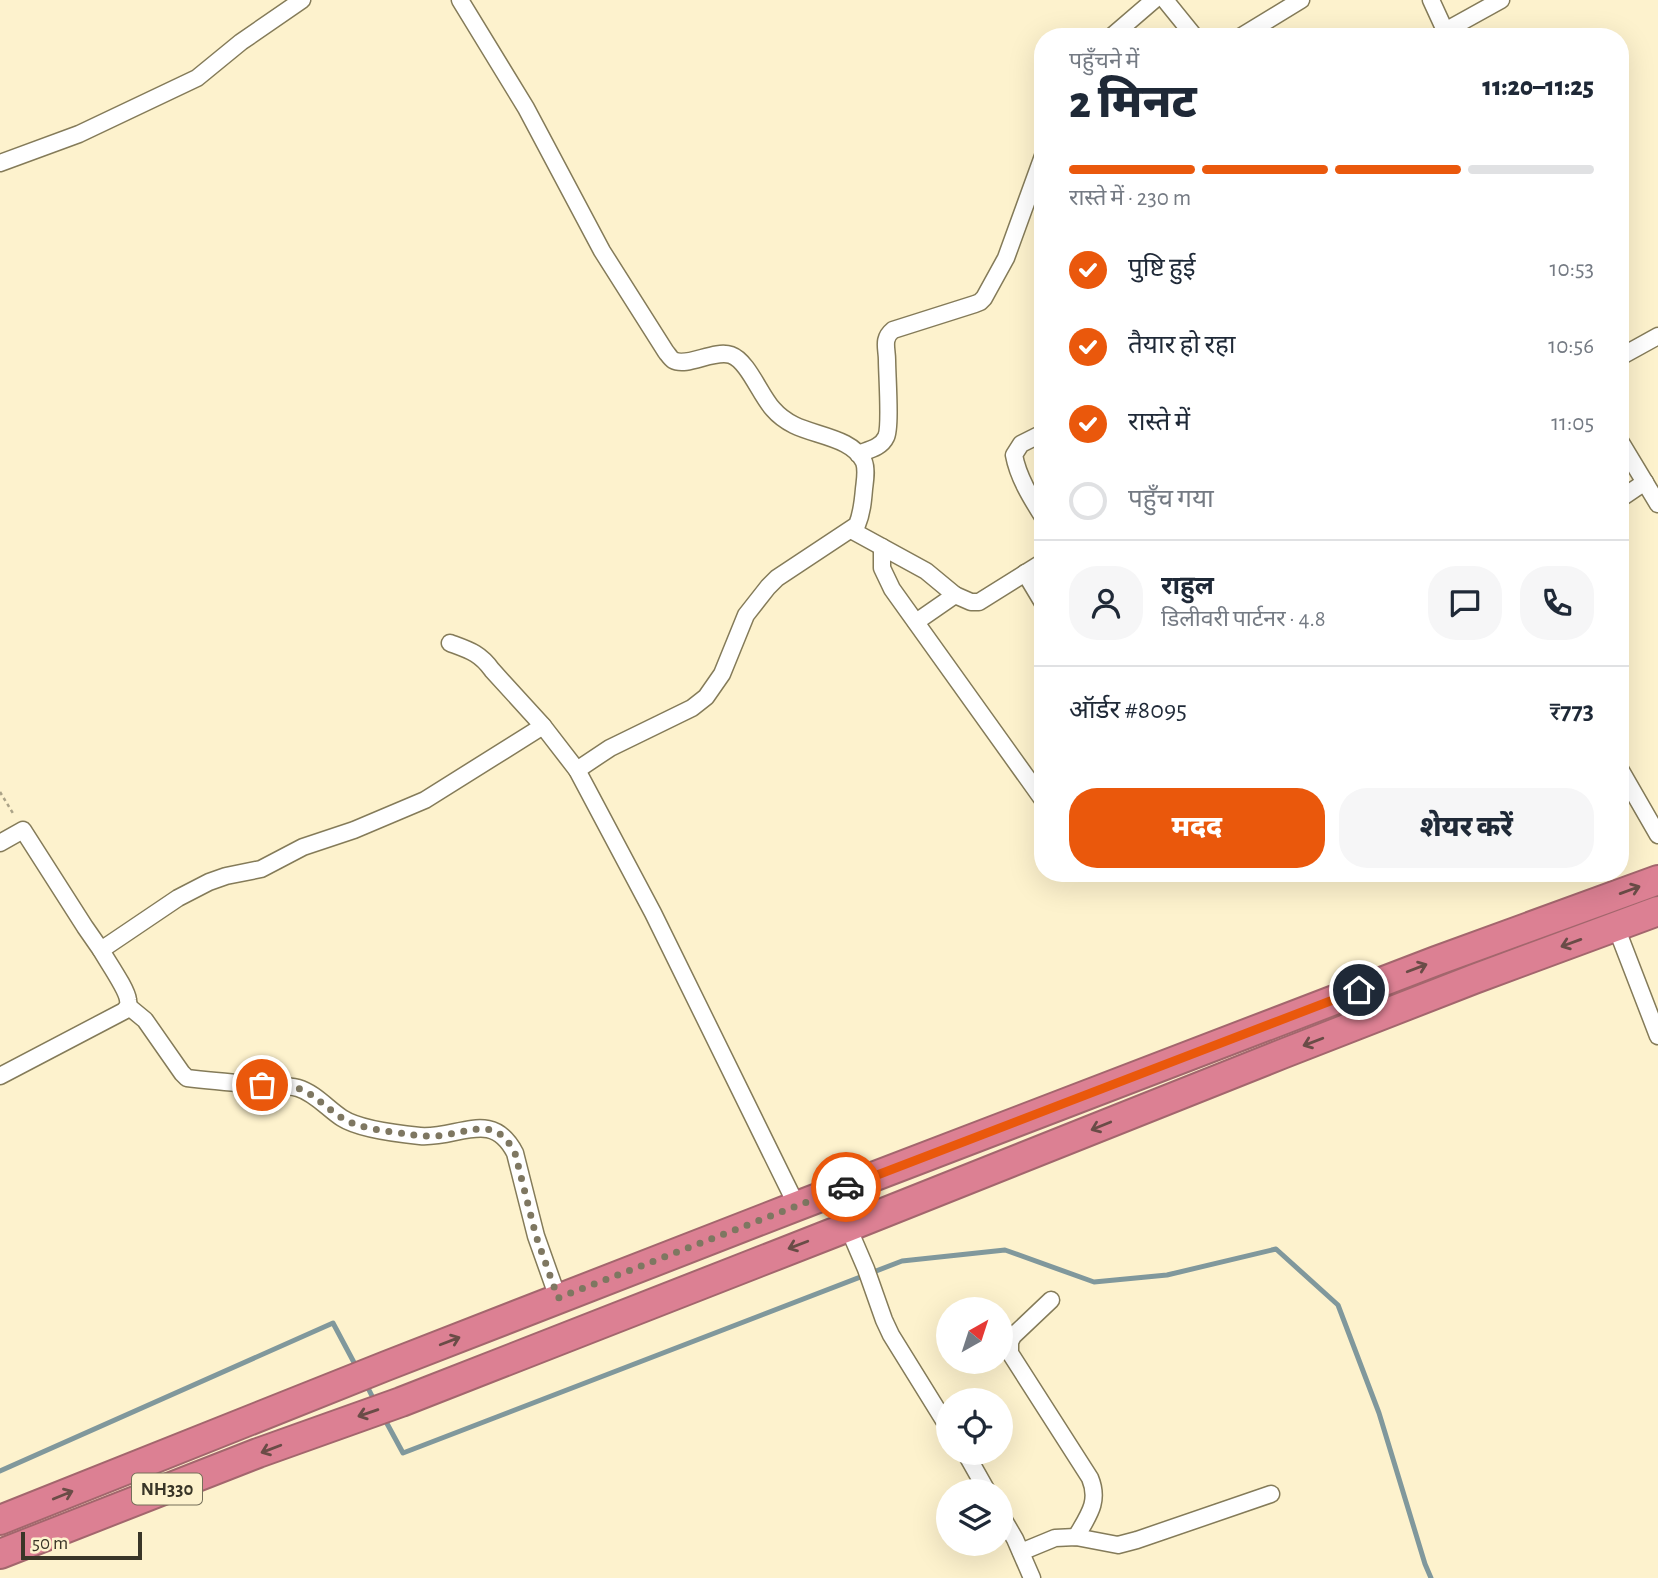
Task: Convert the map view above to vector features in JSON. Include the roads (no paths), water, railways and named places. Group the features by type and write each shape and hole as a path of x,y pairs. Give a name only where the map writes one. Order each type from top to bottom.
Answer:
{"highway":[{"name":"NH330","path":"0,1520 558,1298 1436,961 1658,880"},
{"name":"NH330","path":"0,1554 334,1424 401,1402 1474,979 1658,911"}],"street":[{"path":"0,163 79,134 197,78 241,42 302,0"},
{"path":"460,0 526,108 602,251 672,359 679,362 729,354 743,365 766,400 783,418 795,426 848,446 865,464 866,476 858,525 768,587 746,615 722,674 706,697 692,708 610,748 577,770"},
{"path":"1121,28 1154,0"},
{"path":"1165,0 1188,28"},
{"path":"1255,28 1301,0"},
{"path":"1431,0 1444,28"},
{"path":"1457,28 1501,0"},
{"path":"858,454 874,448 886,437 888,421 885,342 888,334 893,330 975,304 984,298 1006,258 1034,181"},
{"path":"1629,352 1658,336"},
{"path":"1034,438 1021,444 1014,455 1034,501"},
{"path":"1629,456 1658,504"},
{"path":"1629,493 1645,482"},
{"path":"851,530 926,571 955,595 971,602 979,602 1034,568"},
{"path":"881,547 880,562 885,576 1034,787"},
{"path":"1025,573 1034,588"},
{"path":"916,622 955,595"},
{"path":"450,643 472,651 484,660 543,726 577,770 653,913 797,1206"},
{"path":"101,950 178,898 209,882 261,869 303,847 354,830 425,800 543,726"},
{"path":"1629,785 1658,835"},
{"path":"0,843 23,830 101,950 128,999 128,1006 124,1011 0,1076"},
{"path":"1616,927 1658,1037"},
{"path":"128,1006 145,1020 187,1077 299,1088 344,1119 357,1125 393,1132 422,1136 489,1128 500,1134 510,1142 515,1153 536,1236 558,1298"},
{"path":"848,1227 891,1335 936,1408"},
{"path":"1051,1300 1013,1336 1010,1353 1094,1488 1091,1511 1076,1537"},
{"path":"1021,1552 1055,1538 1076,1537 1118,1545 1271,1494"},
{"path":"1013,1537 1032,1578"}],"waterway":[{"path":"384,1418 403,1453 902,1261 1005,1250 1094,1282 1167,1275 1276,1249 1338,1305 1379,1413 1431,1578"},
{"path":"0,1471 333,1323 358,1370"},
{"path":"366,1384 376,1404"}]}
